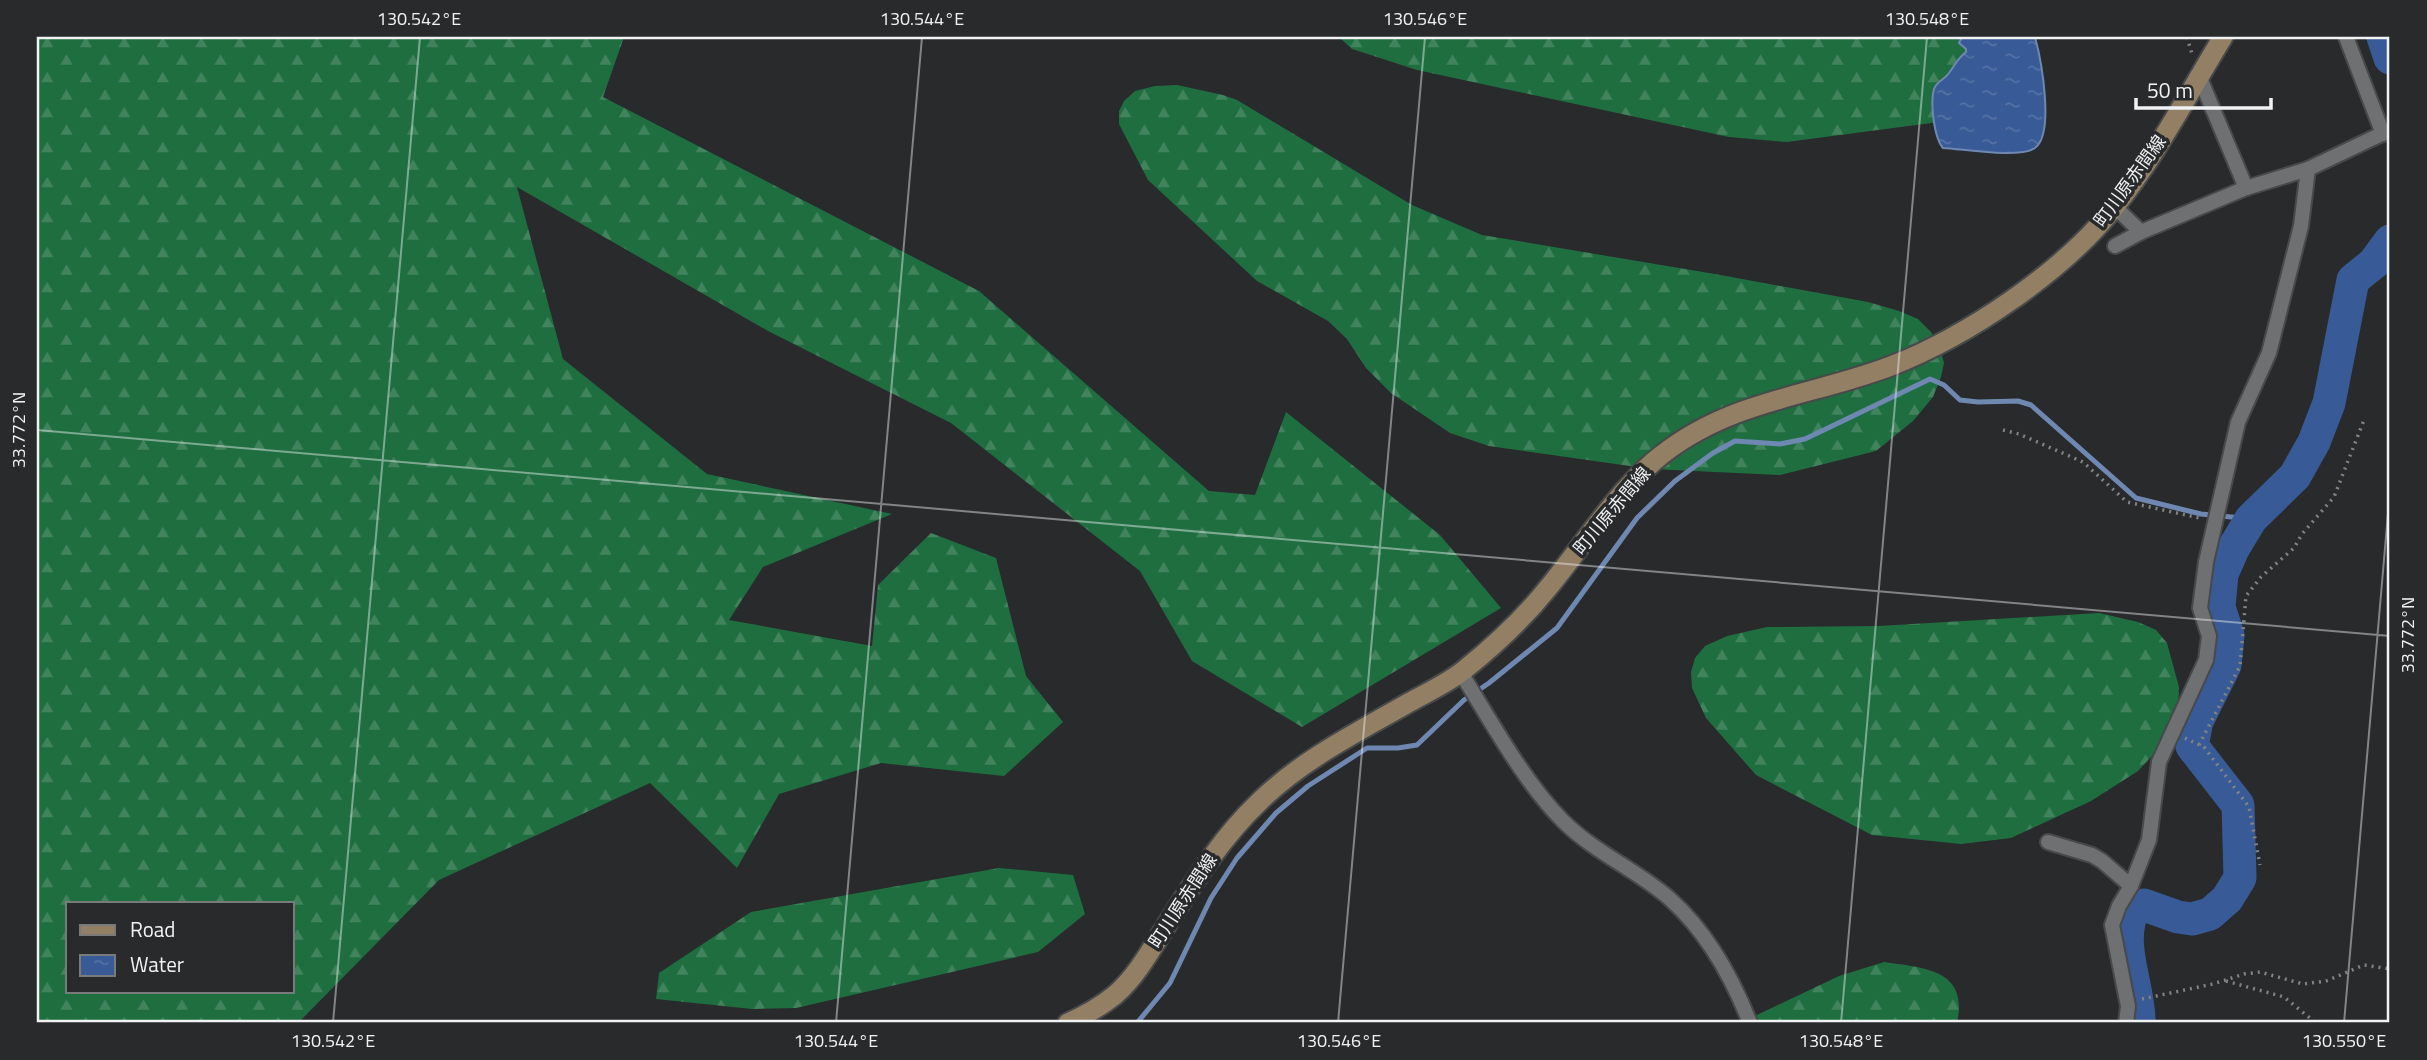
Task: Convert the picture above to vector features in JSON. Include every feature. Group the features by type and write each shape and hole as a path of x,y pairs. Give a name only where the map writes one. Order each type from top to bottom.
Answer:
{"main road":[{"name":"町川原赤間線","path":"1068,1023 1100,1006 1136,972 1224,839 1242,818 1291,772 1461,673 1512,628 1546,591 1631,484 1676,444 1729,414 1872,372 1925,351 1989,315 2087,239 2115,207 2147,162 2223,37"}],"street":[{"path":"2115,246 2141,232 2246,188 2308,169 2387,132 2346,37"},
{"path":"2199,76 2246,188"},
{"path":"2126,1023 2126,1000 2112,925 2119,905 2132,886 2149,840 2159,762 2206,660 2209,636 2200,608 2206,562 2238,422 2269,353 2301,226 2308,169"},
{"path":"2115,207 2141,232"},
{"path":"1461,673 1535,787 1560,819 1598,851 1670,899 1694,924 1730,976 1750,1023"},
{"path":"2048,842 2092,855 2132,886"}],"path":[{"path":"2199,745 2240,666 2246,596 2261,577 2294,548 2302,534 2334,497 2364,420"},
{"path":"2003,430 2019,434 2083,462 2127,502 2216,521"},
{"path":"2174,732 2204,747 2249,807 2260,866"},
{"path":"2126,1000 2152,999 2260,972 2303,984 2326,981 2364,965 2390,968"},
{"path":"2224,980 2284,997 2316,1023"}],"green space":[{"path":"37,37 624,37 603,97 979,291 1209,491 1255,495 1286,412 1440,535 1501,608 1302,727 1192,661 1140,571 951,423 768,331 517,187 563,359 707,474 892,514 763,567 729,620 872,646 878,585 931,533 996,558 1026,676 1063,722 1004,776 881,763 779,794 737,868 650,783 439,880 301,1020 303,1023 37,1023"},
{"path":"1339,37 2006,37 1954,120 1787,142 1729,137 1417,70 1352,49"},
{"path":"1177,85 1237,100 1412,205 1482,235 1715,274 1868,302 1899,311 1918,319 1931,332 1939,345 1944,363 1941,377 1933,397 1913,421 1876,451 1780,475 1651,469 1489,446 1450,433 1391,393 1366,368 1347,339 1328,321 1257,281 1148,180 1119,124 1119,111 1124,101 1135,91 1155,86"},
{"path":"2099,613 2138,622 2156,630 2167,643 2179,687 2178,708 2166,741 2138,771 2091,801 2011,838 1961,844 1872,835 1756,775 1706,718 1692,688 1691,672 1695,658 1705,646 1727,636 1767,627 1879,626"},
{"path":"999,868 1073,875 1085,914 1038,952 796,1008 752,1009 656,999 659,973 751,912"},
{"path":"1884,962 1928,970 1940,974 1950,982 1959,1005 1957,1023 1740,1023 1839,976"}],"water":[{"path":"1962,37 2035,37 2043,78 2045,112 2041,140 2035,148 2004,153 1943,148 1935,128 1934,89 1966,52 1959,43"}],"waterway":[{"path":"2383,37 2390,58"},
{"path":"2139,1023 2127,936 2134,908 2144,905 2192,919 2210,914 2227,899 2240,878 2238,805 2192,746 2197,721 2225,665 2228,635 2219,607 2222,574 2251,519 2295,476 2314,442 2329,403 2353,280 2374,263 2390,241"},
{"path":"1137,1023 1170,983 1211,898 1237,858 1276,813 1308,786 1367,748 1417,745 1464,700 1557,628 1637,518 1675,481 1713,453 1735,441 1780,444 1805,439 1930,379 1944,385 1960,400 2018,401 2031,405 2136,498 2201,514 2251,519"}]}
